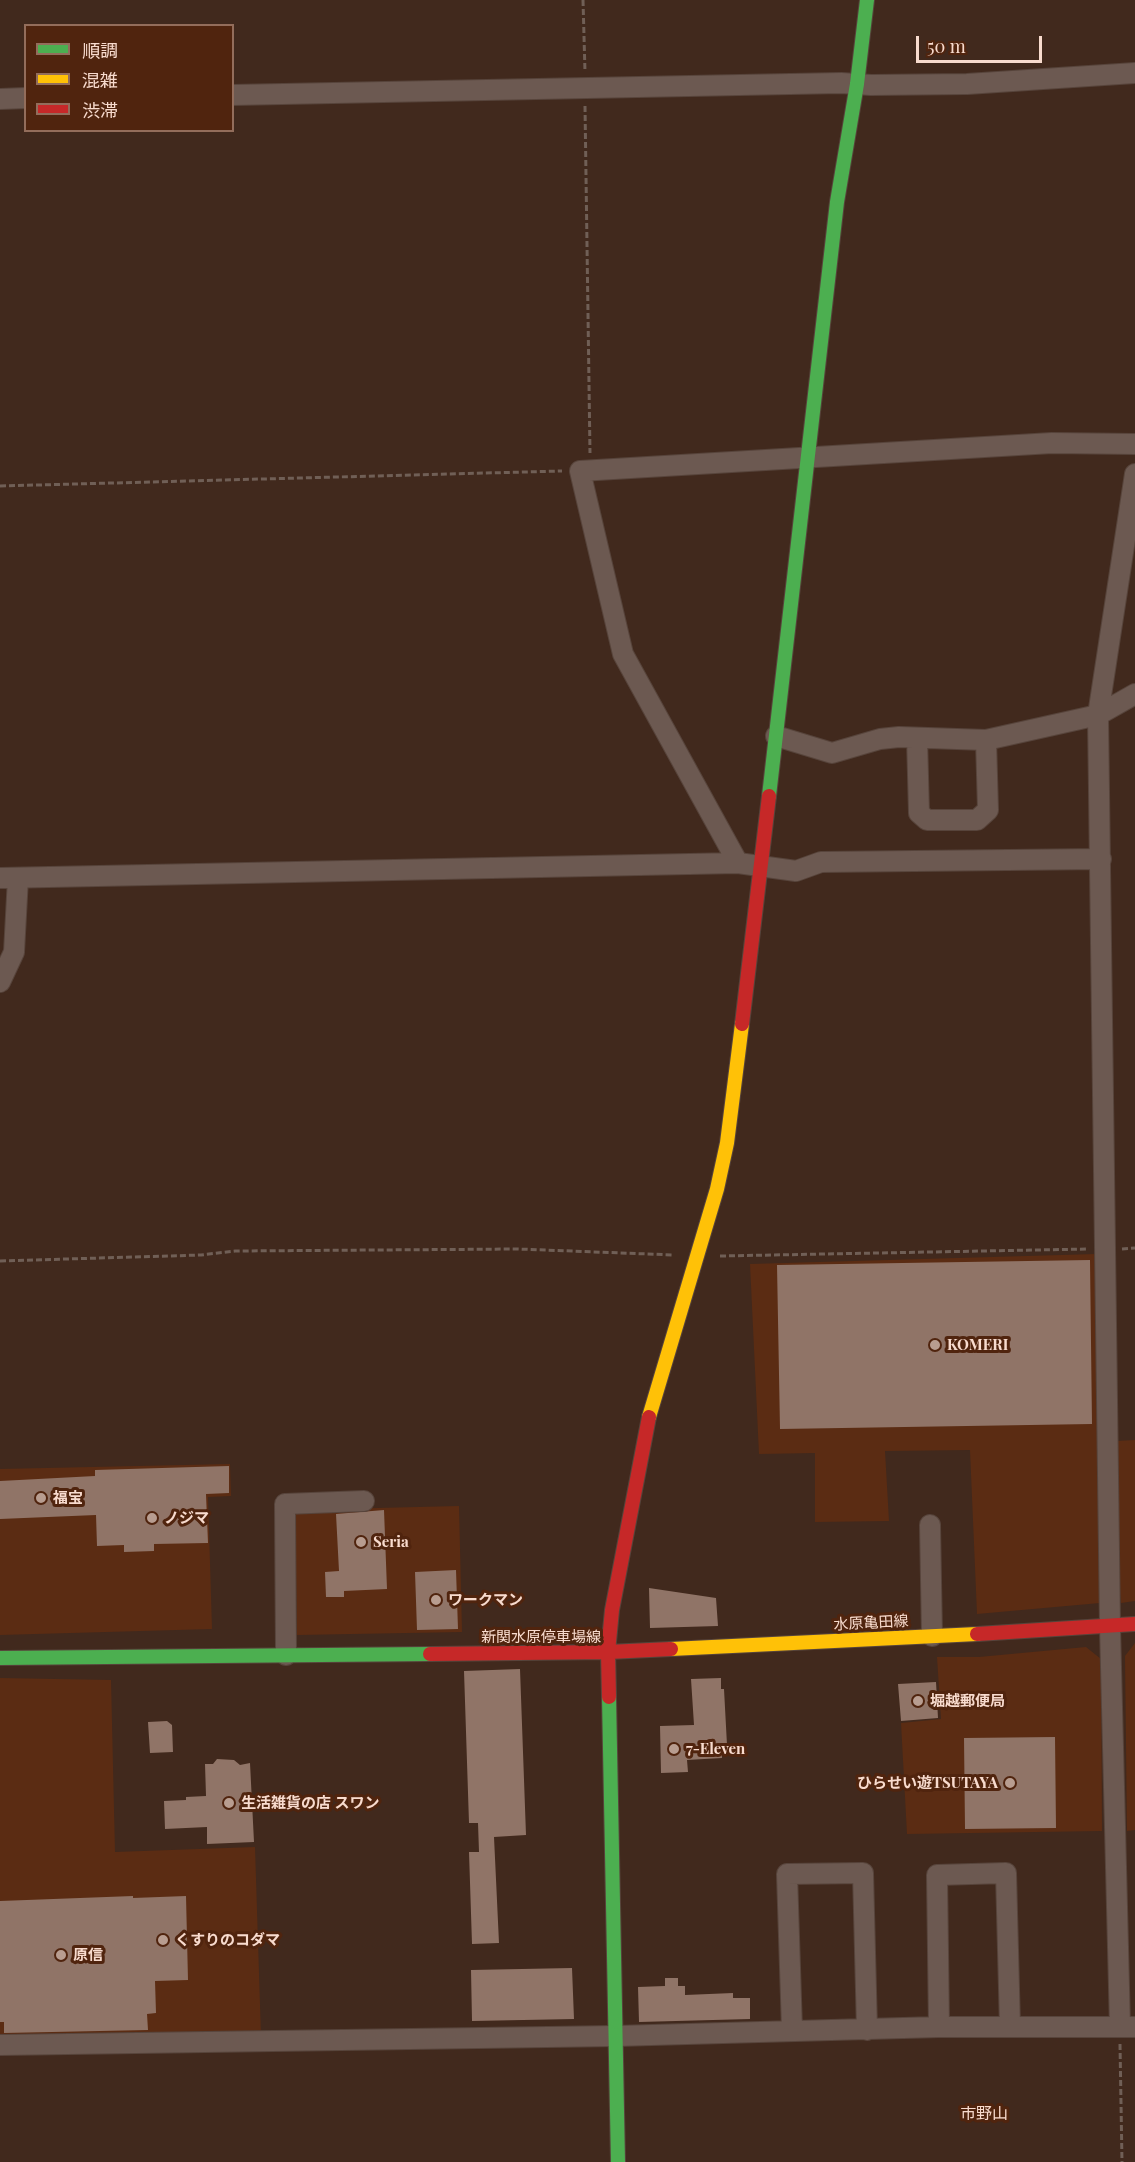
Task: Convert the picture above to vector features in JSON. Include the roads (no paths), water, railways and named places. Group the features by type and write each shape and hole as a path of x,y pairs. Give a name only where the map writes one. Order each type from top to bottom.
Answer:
{"street":[{"path":"608,1652 612,1610 647,1424 717,1189 727,1143 837,202 857,84 867,0"},
{"path":"234,95 967,84 1135,73"},
{"path":"0,99 24,98"},
{"path":"738,863 623,654 585,470 1052,443 1135,444"},
{"path":"0,2045 616,2036 939,2027 1128,2027 1110,1627 1098,715 1135,474"},
{"path":"776,736 832,753 880,739 986,740 1098,715 1135,694"},
{"path":"918,738 920,813 927,820 977,820 988,810 986,740"},
{"path":"0,982 14,952 9,878 738,863 796,871 821,862 1101,859"},
{"path":"286,1655 285,1504 364,1502"},
{"path":"930,1525 932,1636"},
{"name":"水原亀田線","path":"608,1652 1135,1624"},
{"name":"新関水原停車場線","path":"0,1658 608,1652 618,2162"},
{"path":"792,2030 787,1874 863,1873 867,2030"},
{"path":"939,2027 938,1875 1006,1873 1010,2027"}],"place":[{"name":"KOMERI","path":"935,1345"},
{"name":"福宝","path":"41,1498"},
{"name":"ノジマ","path":"152,1518"},
{"name":"Seria","path":"361,1542"},
{"name":"ワークマン","path":"436,1600"},
{"name":"堀越郵便局","path":"918,1701"},
{"name":"7-Eleven","path":"674,1749"},
{"name":"ひらせい遊TSUTAYA","path":"1010,1783"},
{"name":"生活雑貨の店 スワン","path":"229,1803"},
{"name":"くすりのコダマ","path":"163,1940"},
{"name":"原信","path":"61,1955"}],"district":[{"name":"市野山","path":"984,2114"}]}
